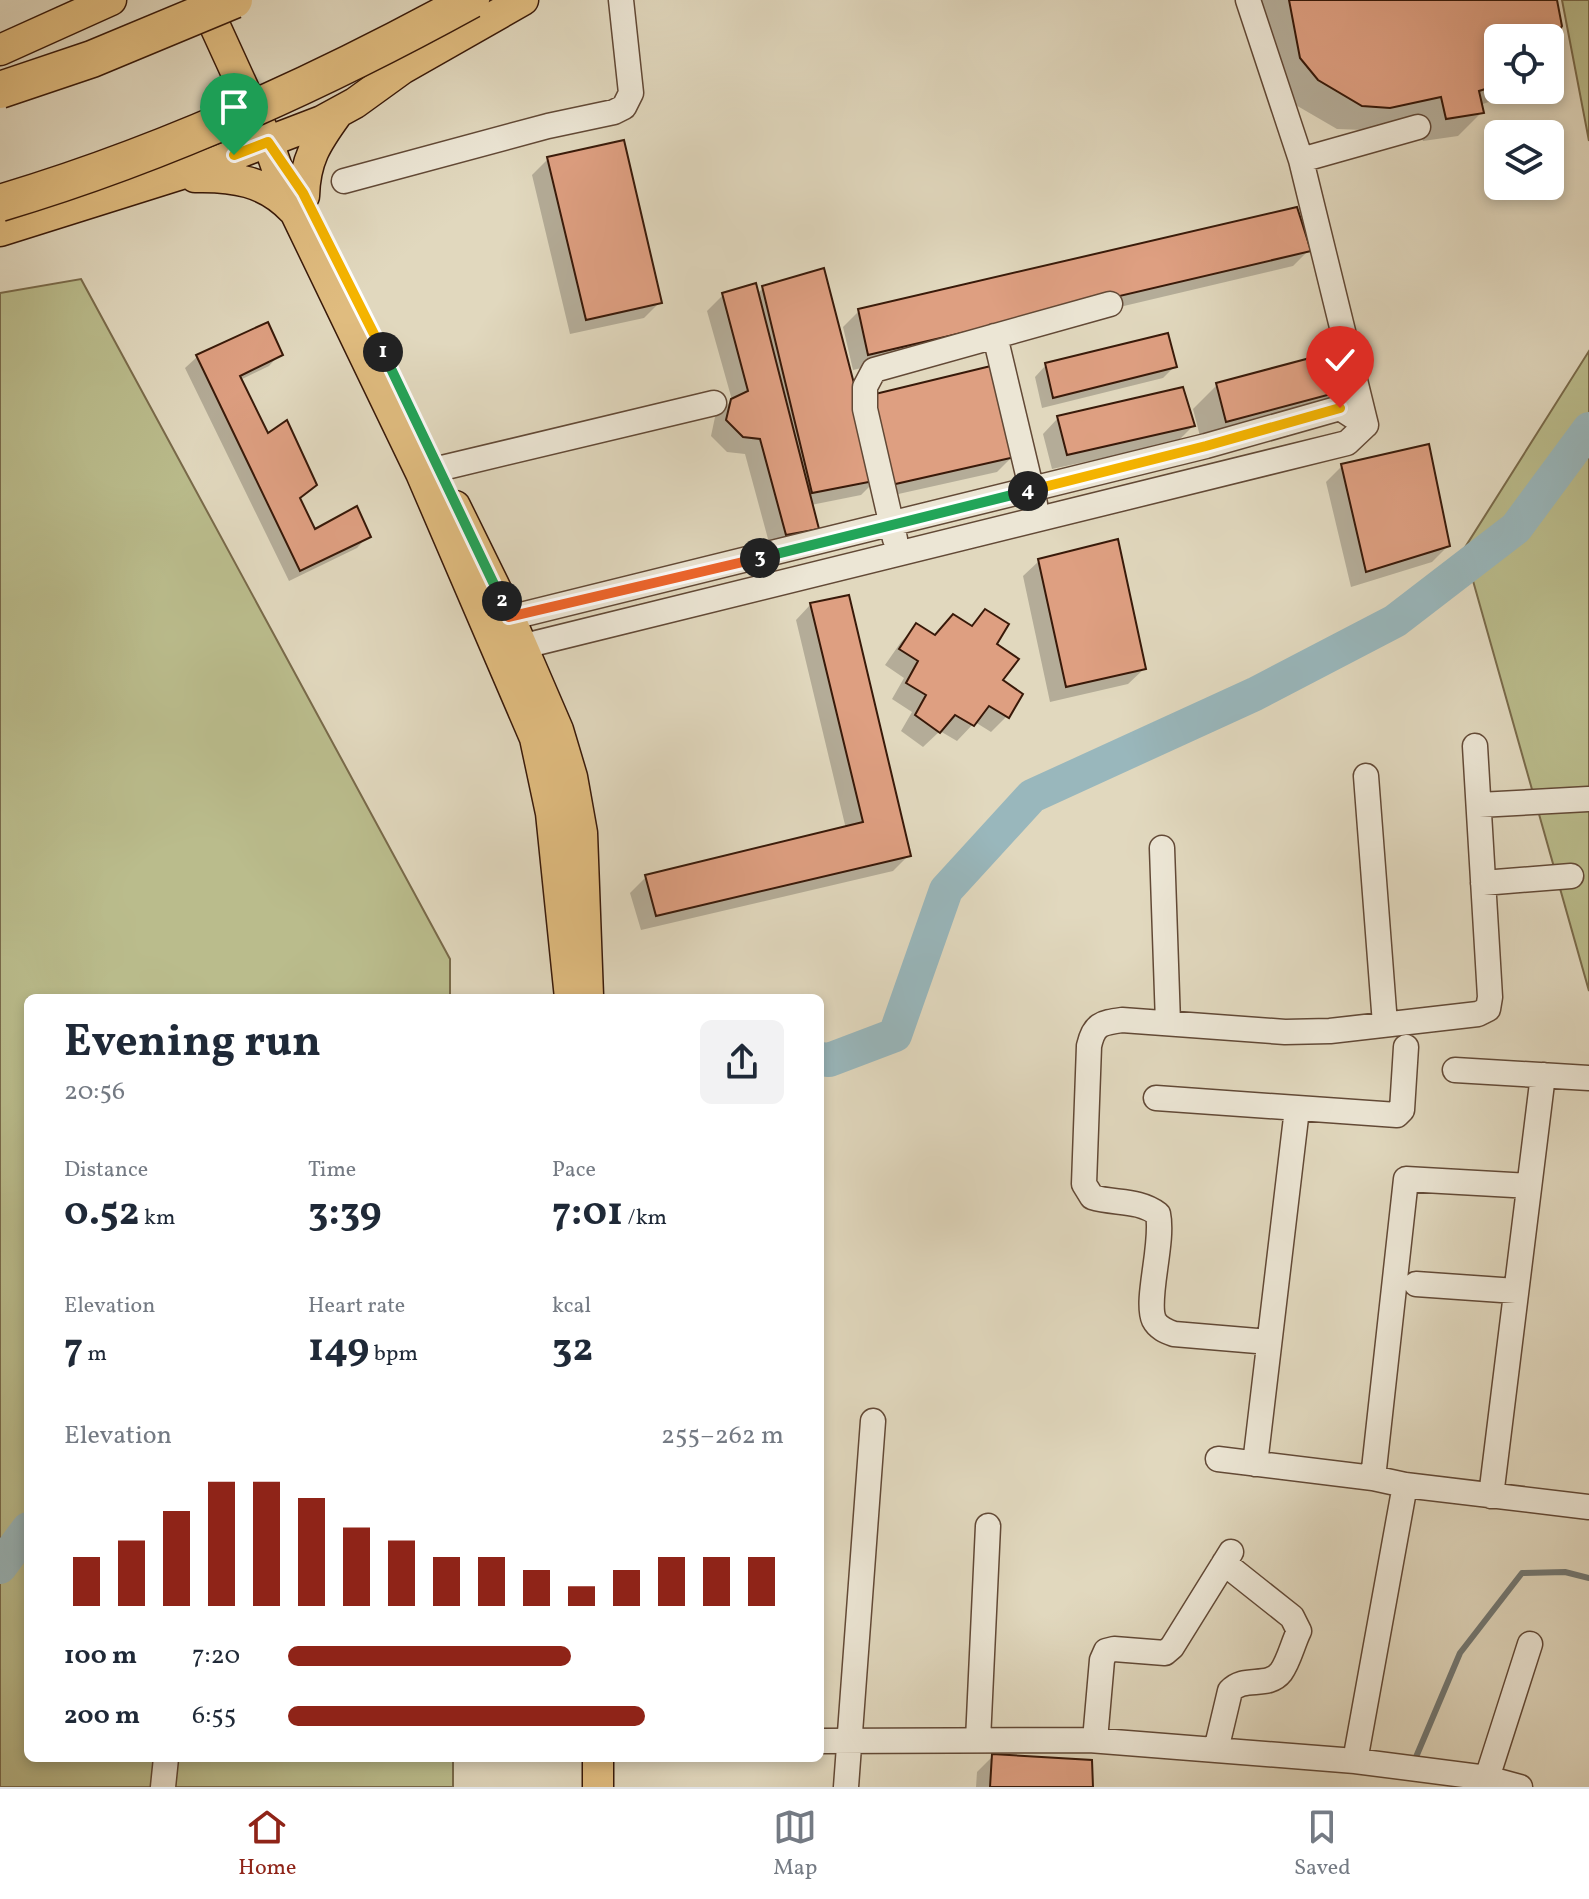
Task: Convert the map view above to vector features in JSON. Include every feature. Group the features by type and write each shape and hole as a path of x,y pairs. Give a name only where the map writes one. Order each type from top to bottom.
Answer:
{"highway":[{"path":"0,90 92,59 234,0"},
{"path":"0,203 117,165 208,130 323,77 471,0"}],"main road":[{"path":"0,50 111,0"},
{"path":"203,0 268,142 275,165 300,205 429,471 509,650 545,778 570,994"},
{"path":"0,231 173,178 337,114 402,69 523,0"},
{"path":"300,205 308,162 337,114"},
{"path":"173,178 226,177 254,183 283,200 300,205"},
{"path":"509,650 558,730 578,803 582,833 588,994"},
{"path":"582,1762 582,1787"},
{"path":"598,1762 598,1787"}],"street":[{"path":"344,181 624,107 631,93 621,0"},
{"path":"1248,0 1301,160 1366,425"},
{"path":"1301,160 1418,127"},
{"path":"898,553 865,409 865,387 874,370 1110,304"},
{"path":"995,336 1039,518"},
{"path":"429,471 714,403"},
{"path":"497,620 1032,490 1340,408 1366,425"},
{"path":"509,650 1347,443 1366,425"},
{"path":"1269,1342 1174,1334 1163,1330 1155,1321 1152,1307 1161,1228 1158,1214 1145,1204 1092,1197 1084,1184 1092,1032 1103,1023 1122,1020 1285,1032 1330,1031 1478,1014 1488,1009 1490,997 1475,746"},
{"path":"1366,776 1385,1024"},
{"path":"1479,805 1588,799"},
{"path":"1162,848 1168,1023"},
{"path":"1483,883 1571,876"},
{"path":"1156,1098 1397,1115 1402,1110 1406,1047"},
{"path":"1455,1070 1589,1078"},
{"path":"1491,1496 1543,1075"},
{"path":"1255,1464 1297,1109"},
{"path":"1373,1478 1406,1179 1529,1186"},
{"path":"1416,1284 1516,1291"},
{"path":"846,1787 873,1421"},
{"path":"1218,1459 1589,1507"},
{"path":"1355,1761 1405,1485"},
{"path":"978,1740 988,1526"},
{"path":"1095,1740 1102,1660 1106,1651 1165,1653 1172,1647 1228,1557 1292,1617 1299,1631 1282,1671 1273,1679 1266,1682 1246,1681 1230,1691 1216,1750"},
{"path":"1487,1778 1530,1644"},
{"path":"824,1741 1095,1740 1355,1761 1487,1778 1520,1787"},
{"path":"163,1787 166,1762"}],"green space":[{"path":"1562,0 1589,0 1589,141"},
{"path":"81,279 450,959 450,994 24,994 24,1762 453,1762 453,1787 0,1787 0,293"},
{"path":"1589,351 1589,991 1464,549"}],"building":[{"path":"1289,0 1557,0 1562,24 1484,24 1484,89 1479,91 1484,113 1446,119 1441,97 1390,108 1362,106 1318,80 1300,58"},
{"path":"624,140 662,303 586,320 547,157"},
{"path":"1297,207 1311,251 868,355 858,309"},
{"path":"824,268 879,480 812,493 762,286"},
{"path":"756,283 819,529 786,535 760,439 743,437 726,420 731,399 748,391 722,293"},
{"path":"268,322 283,355 240,376 268,433 287,420 317,485 300,498 315,529 357,506 371,537 300,571 196,355"},
{"path":"1168,333 1177,367 1053,398 1045,363"},
{"path":"1340,350 1350,389 1226,422 1216,383"},
{"path":"995,365 1015,457 891,485 871,395"},
{"path":"1183,387 1195,426 1067,455 1057,416"},
{"path":"1429,444 1450,546 1366,572 1341,464"},
{"path":"1118,539 1146,669 1066,687 1038,559"},
{"path":"849,595 911,856 656,916 645,875 863,822 810,603"},
{"path":"985,609 1009,624 997,644 1019,659 1003,680 1023,694 1009,718 989,706 974,726 955,715 940,733 915,715 926,695 906,683 918,661 899,649 916,623 935,635 953,614 972,626"},
{"path":"992,1754 1092,1760 1093,1787 990,1787"}],"waterway":[{"path":"824,1059 895,1035 946,890 1032,796 1255,694 1395,621 1516,528 1589,429"},
{"path":"0,1567 24,1534"},
{"path":"1416,1757 1460,1653 1522,1573 1565,1572 1589,1578"}],"route":[{"path":"234,155 268,142 303,193 387,360 509,617 1206,446 1340,408"}]}
